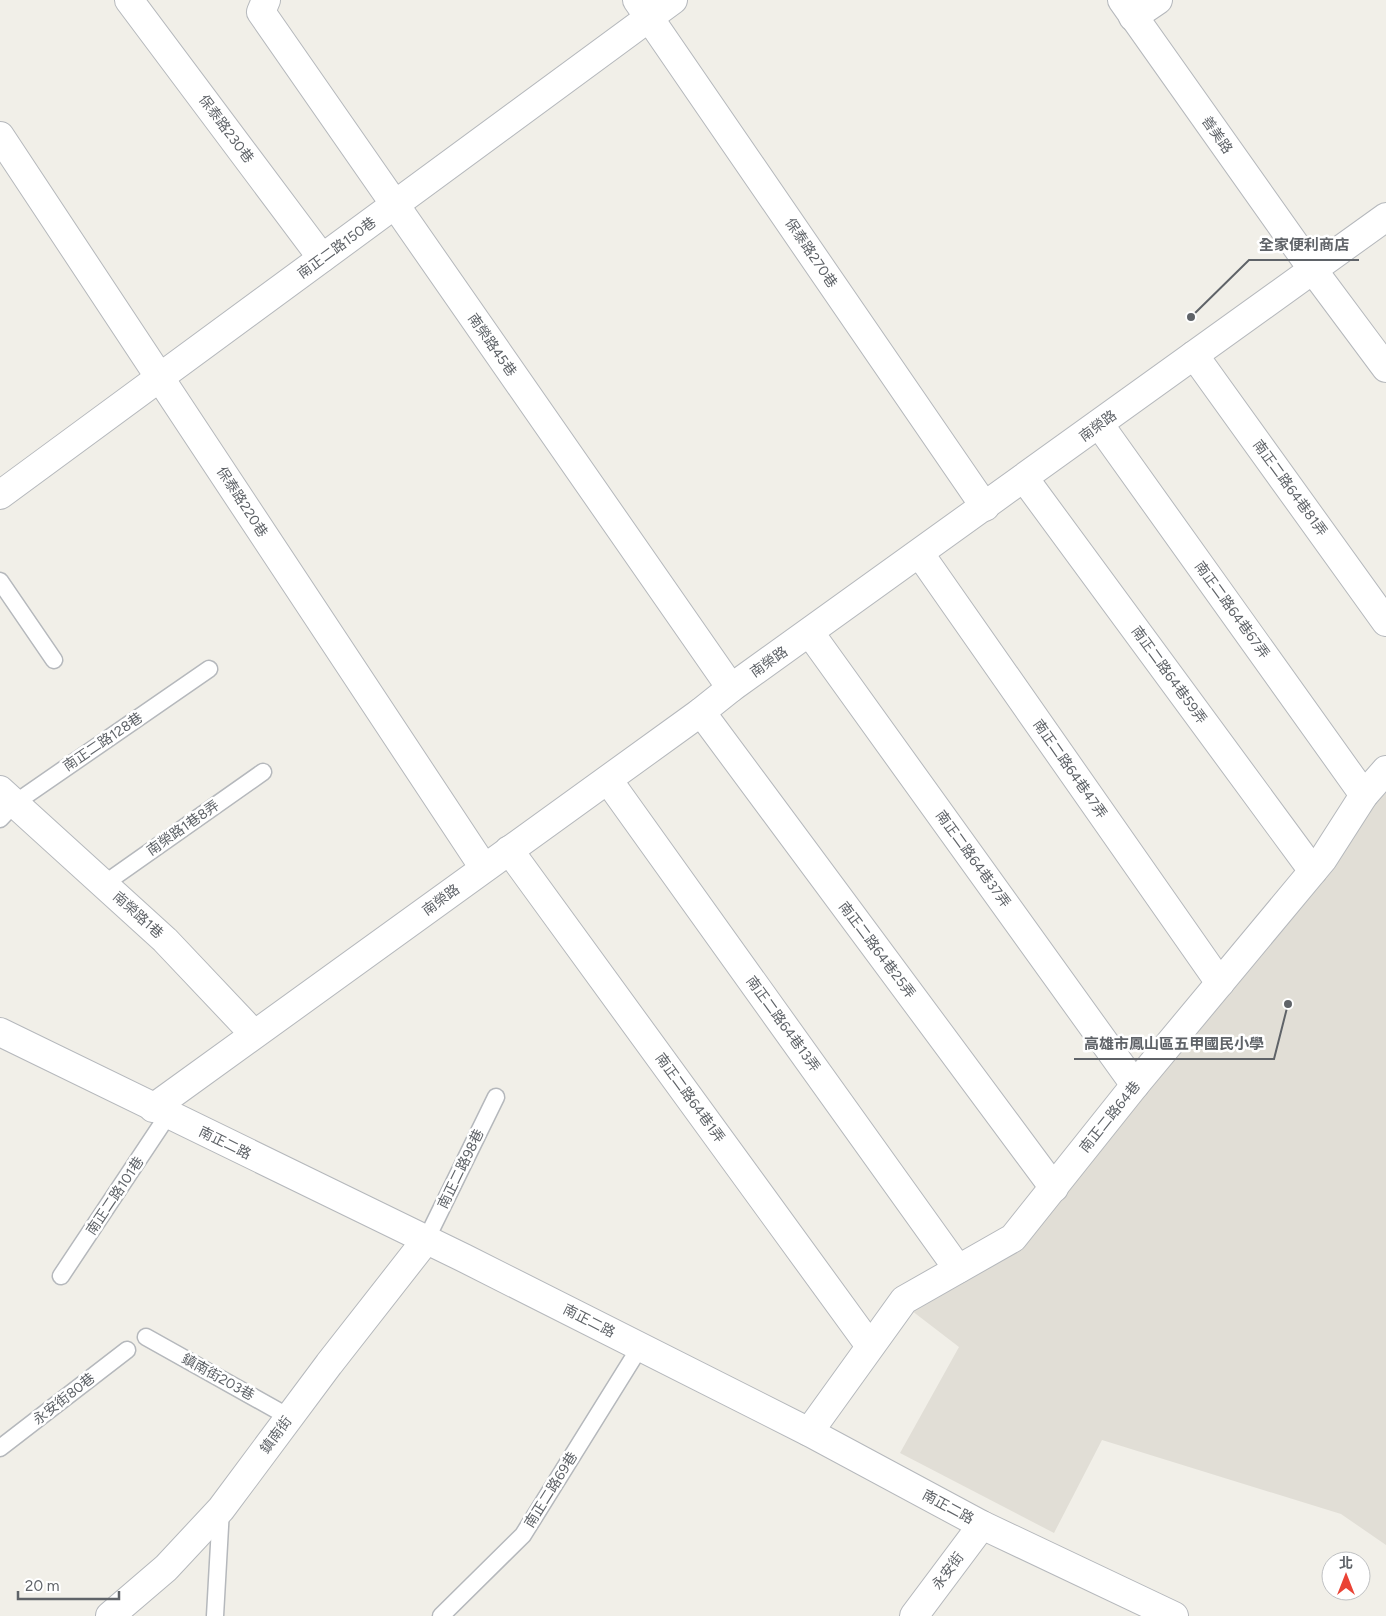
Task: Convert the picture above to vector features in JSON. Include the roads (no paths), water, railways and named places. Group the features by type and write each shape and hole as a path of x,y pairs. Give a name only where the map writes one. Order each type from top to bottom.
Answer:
{"street":[{"name":"保泰路230巷","path":"130,0 322,258"},
{"name":"南正二路150巷","path":"0,495 394,205 643,9 673,0"},
{"path":"1127,8 1158,0"},
{"name":"南榮路45巷","path":"259,4 394,205 730,688"},
{"name":"善美路","path":"1127,8 1313,270 1386,368"},
{"name":"保泰路270巷","path":"643,9 985,507"},
{"name":"保泰路220巷","path":"0,136 484,868"},
{"name":"南榮路","path":"160,1112 254,1034 608,780 701,712 730,688 810,633 1386,217"},
{"name":"南正二路64巷81弄","path":"1194,355 1386,622"},
{"name":"南正二路64巷67弄","path":"1100,424 1364,795"},
{"name":"南正二路64巷59弄","path":"1024,478 1313,871"},
{"name":"南正二路64巷47弄","path":"920,554 1220,983"},
{"name":"南正二路64巷37弄","path":"810,633 1135,1085"},
{"name":"南正二路64巷25弄","path":"701,712 1054,1188"},
{"name":"南正二路64巷","path":"809,1432 904,1300 1013,1238 1135,1085 1313,871 1364,795 1386,770"},
{"name":"南正二路64巷13弄","path":"608,780 958,1269"},
{"name":"南榮路1巷","path":"5,804 104,884 165,940 254,1034"},
{"name":"南正二路64巷1弄","path":"509,850 870,1346"},
{"name":"南正二路","path":"0,1032 160,1112 426,1240 809,1432 982,1526 1174,1616"},
{"name":"鎮南街","path":"110,1616 166,1568 222,1509 289,1417 426,1240"},
{"name":"永安街","path":"914,1616 982,1526"}],"lane":[{"path":"0,581 54,660"},
{"name":"南正二路128巷","path":"5,804 209,669"},
{"name":"南榮路1巷8弄","path":"104,884 263,772"},
{"name":"南正二路98巷","path":"426,1240 496,1097"},
{"name":"南正二路101巷","path":"62,1276 160,1112"},
{"name":"鎮南街203巷","path":"146,1338 289,1417"},
{"name":"南正二路69巷","path":"441,1616 523,1535 640,1347"},
{"name":"永安街80巷","path":"0,1448 127,1350"},
{"path":"215,1616 222,1509"}],"place":[{"name":"全家便利商店","path":"1191,317"},
{"name":"高雄市鳳山區五甲國民小學","path":"1288,1004"}]}
